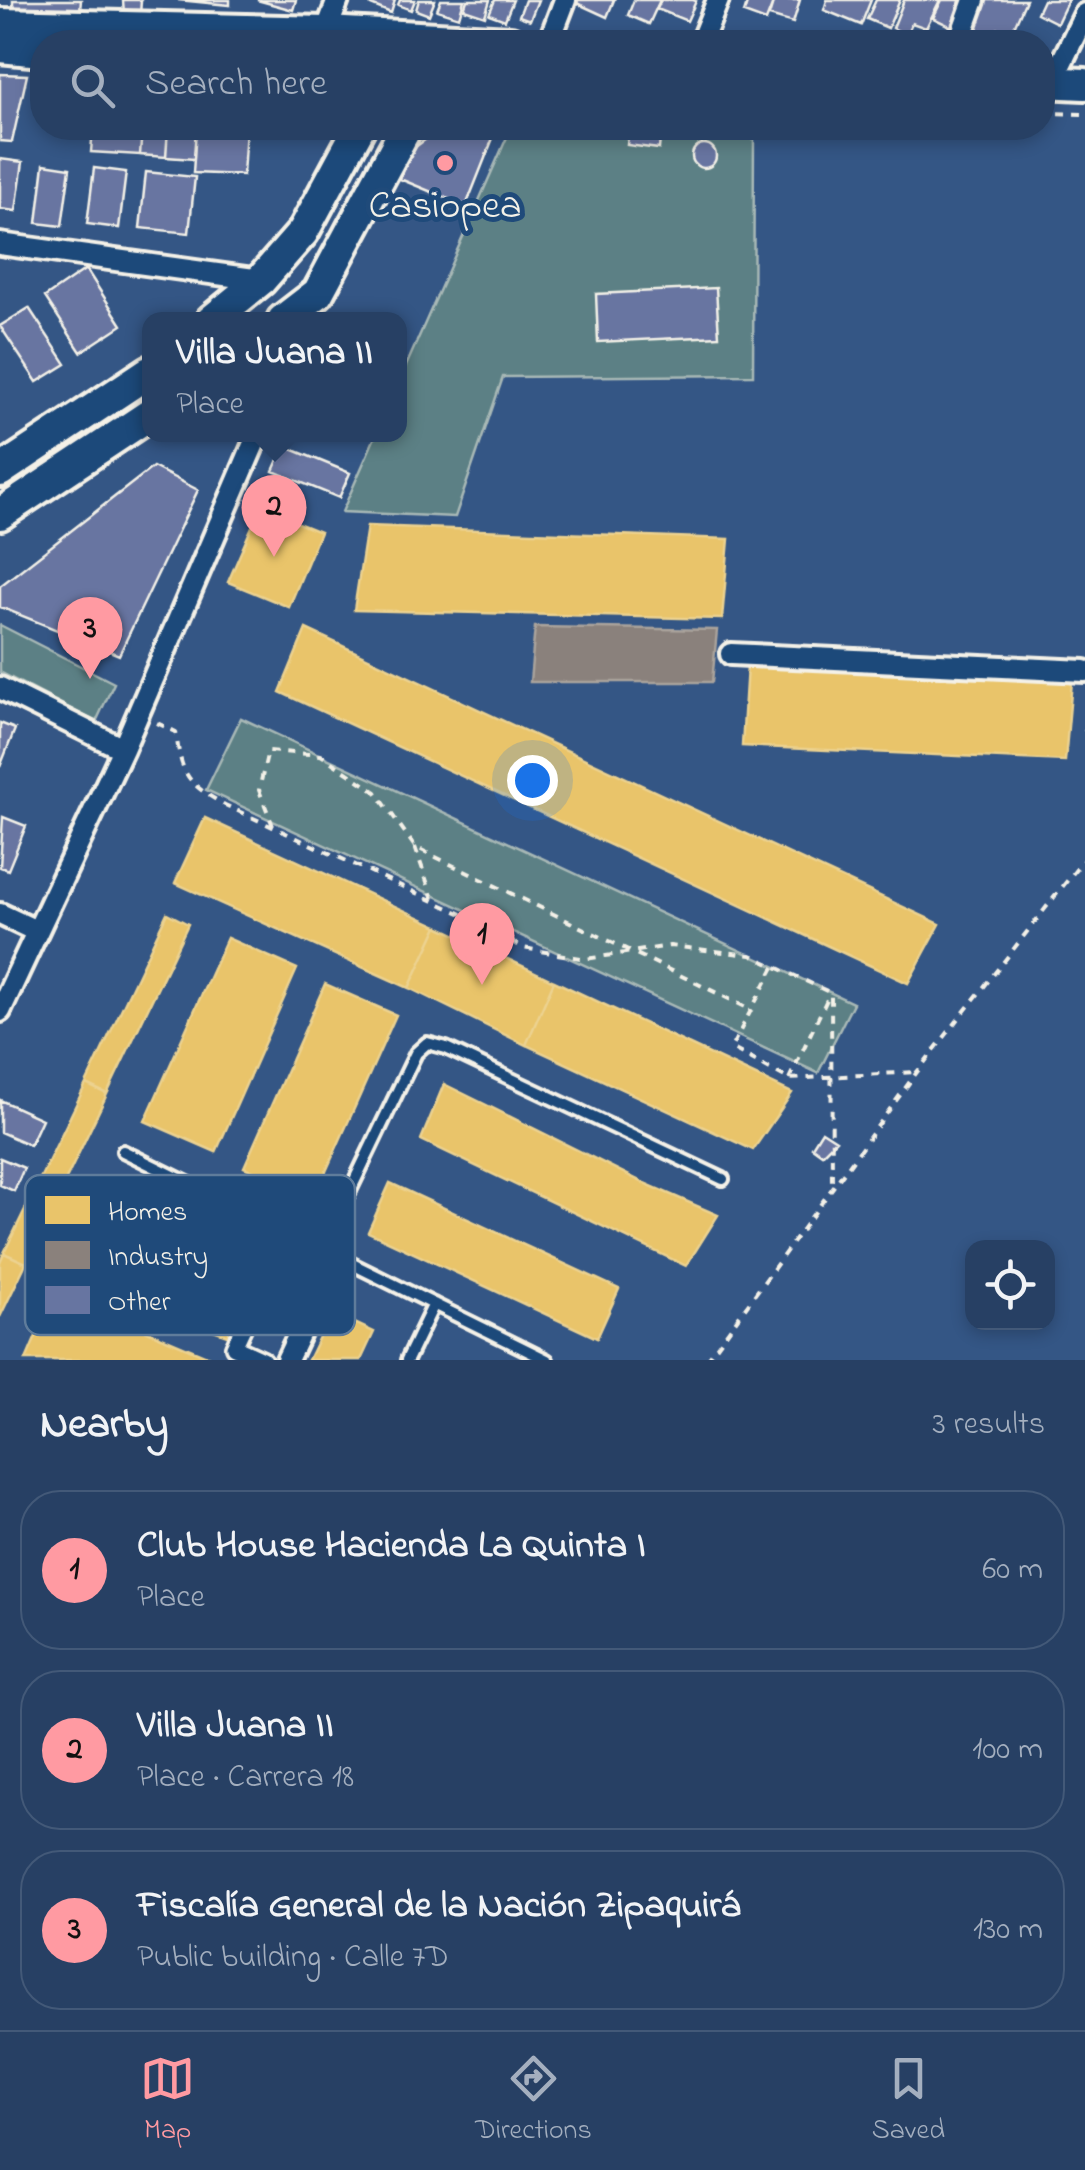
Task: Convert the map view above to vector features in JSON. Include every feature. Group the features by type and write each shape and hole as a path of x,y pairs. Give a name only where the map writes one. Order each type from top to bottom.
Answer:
{"main road":[{"path":"0,24 244,30"},
{"path":"0,48 30,50"},
{"path":"1055,82 1085,84"},
{"path":"222,312 261,280 302,232 352,140"},
{"path":"313,306 400,140"},
{"path":"0,470 142,377"},
{"path":"0,514 142,420"}],"street":[{"path":"327,30 338,0"},
{"path":"553,30 565,0"},
{"path":"706,30 718,0"},
{"path":"964,30 974,0"},
{"path":"1055,68 1085,14"},
{"path":"0,244 261,280"},
{"path":"0,1010 123,749 255,442"},
{"path":"732,654 1085,671"},
{"path":"0,688 123,749"},
{"path":"0,914 36,931"},
{"path":"240,1335 234,1347 263,1360"},
{"path":"286,1360 296,1335"}],"lane":[{"path":"355,1193 416,1054 427,1043 446,1048 723,1179"},
{"path":"123,1150 173,1175"},
{"path":"355,1265 547,1360"},
{"path":"408,1360 434,1304"}],"path":[{"path":"1055,113 1085,114"},
{"path":"138,712 176,732 178,751 192,787 434,901 523,948 586,959 670,946 751,956 830,992"},
{"path":"274,828 259,790 268,751 321,755 376,792 415,846 434,901"},
{"path":"415,846 752,1010"},
{"path":"707,1360 917,1072 1085,858"},
{"path":"775,966 731,1048 789,1079 917,1072"},
{"path":"789,1079 830,992"},
{"path":"830,992 832,1188"}],"green space":[{"path":"506,140 754,140 753,375 503,377 455,517 342,512 373,442 407,442 407,364"},
{"path":"0,625 114,683 96,722 0,672"},
{"path":"241,718 853,1003 818,1073 206,790"}],"building: Homes":[{"path":"260,508 320,532 289,607 228,582"},
{"path":"367,526 729,539 722,619 354,610"},
{"path":"306,629 940,924 908,983 280,692"},
{"path":"747,666 1072,681 1065,761 742,746"},
{"path":"205,818 438,926 409,988 175,883"},
{"path":"167,913 188,924 107,1094 86,1084"},
{"path":"438,926 554,981 526,1045 409,988"},
{"path":"227,938 297,969 216,1152 145,1121"},
{"path":"554,981 792,1093 753,1150 526,1045"},
{"path":"325,984 396,1015 324,1175 262,1175 244,1167"},
{"path":"86,1084 107,1094 68,1175 42,1175"},
{"path":"444,1084 644,1183 718,1215 686,1266 421,1140"},
{"path":"390,1183 619,1289 597,1338 368,1232"},
{"path":"25,1210 25,1263 4,1253"},
{"path":"4,1253 25,1265 0,1317 0,1262"},
{"path":"355,1323 374,1332 361,1360 308,1360 320,1335 355,1335"},
{"path":"37,1335 157,1335 216,1360 26,1360"}],"building: Industry":[{"path":"535,627 717,630 712,682 530,682"}],"building: Other":[{"path":"13,0 81,0 80,10 13,7"},
{"path":"123,0 141,0 140,15 124,14"},
{"path":"178,0 230,0 230,5"},
{"path":"257,0 296,0 293,10"},
{"path":"373,0 395,0 391,13 371,5"},
{"path":"400,0 415,0 411,10 398,5"},
{"path":"419,0 435,0 429,15 416,10"},
{"path":"441,0 464,0 459,17 437,10"},
{"path":"467,0 490,0 485,16 464,9"},
{"path":"495,0 513,0 505,20 489,14"},
{"path":"525,0 538,0 530,20 519,16"},
{"path":"570,0 614,0 607,17"},
{"path":"634,0 660,0 649,24 628,15"},
{"path":"661,0 696,1 687,21 657,9"},
{"path":"748,0 773,3 766,21 744,13"},
{"path":"764,0 800,0 793,23 769,16 773,3"},
{"path":"827,0 871,0 861,25 824,10"},
{"path":"876,0 900,0 888,28 867,19"},
{"path":"904,0 940,0 926,28 912,23 908,30 893,28"},
{"path":"942,0 967,0 954,28 933,18"},
{"path":"987,0 1026,0 1013,30 971,30"},
{"path":"1043,0 1068,0 1057,23 1037,13"},
{"path":"0,74 27,75 12,142 0,141"},
{"path":"92,140 141,140 140,155 91,152"},
{"path":"141,140 167,140 166,157 140,155"},
{"path":"167,140 195,140 194,159 166,157"},
{"path":"195,140 245,140 243,175 193,173"},
{"name":"Casiopea","path":"425,140 492,140 466,206 400,179 414,148"},
{"path":"628,140 660,140 659,149 627,145"},
{"path":"704,144 713,147 713,165 704,168 695,165 692,156 695,147"},
{"path":"0,159 23,162 16,211 0,209"},
{"path":"44,164 70,168 62,226 37,223"},
{"path":"94,168 126,172 119,228 87,224"},
{"path":"146,172 195,177 189,233 140,228"},
{"path":"86,269 122,325 81,352 45,297"},
{"path":"716,288 719,336 598,342 596,294"},
{"path":"29,308 66,364 37,382 0,326"},
{"path":"284,446 350,473 339,498 273,471"},
{"path":"153,467 198,490 119,655 0,607 0,586"},
{"path":"0,723 15,729 0,767"},
{"path":"3,817 26,826 8,870 0,867"},
{"path":"0,1100 42,1119 30,1145 0,1132"},
{"path":"822,1131 836,1140 822,1154 812,1147"},
{"path":"0,1158 24,1168 14,1191 0,1185"}],"place":[{"name":"Casiopea","path":"445,163"},
{"name":"Villa Juana II","path":"274,557"},
{"name":"Fiscalía General de la Nación Zipaquirá","path":"90,679"},
{"name":"Club House Hacienda La Quinta I","path":"482,985"}]}
